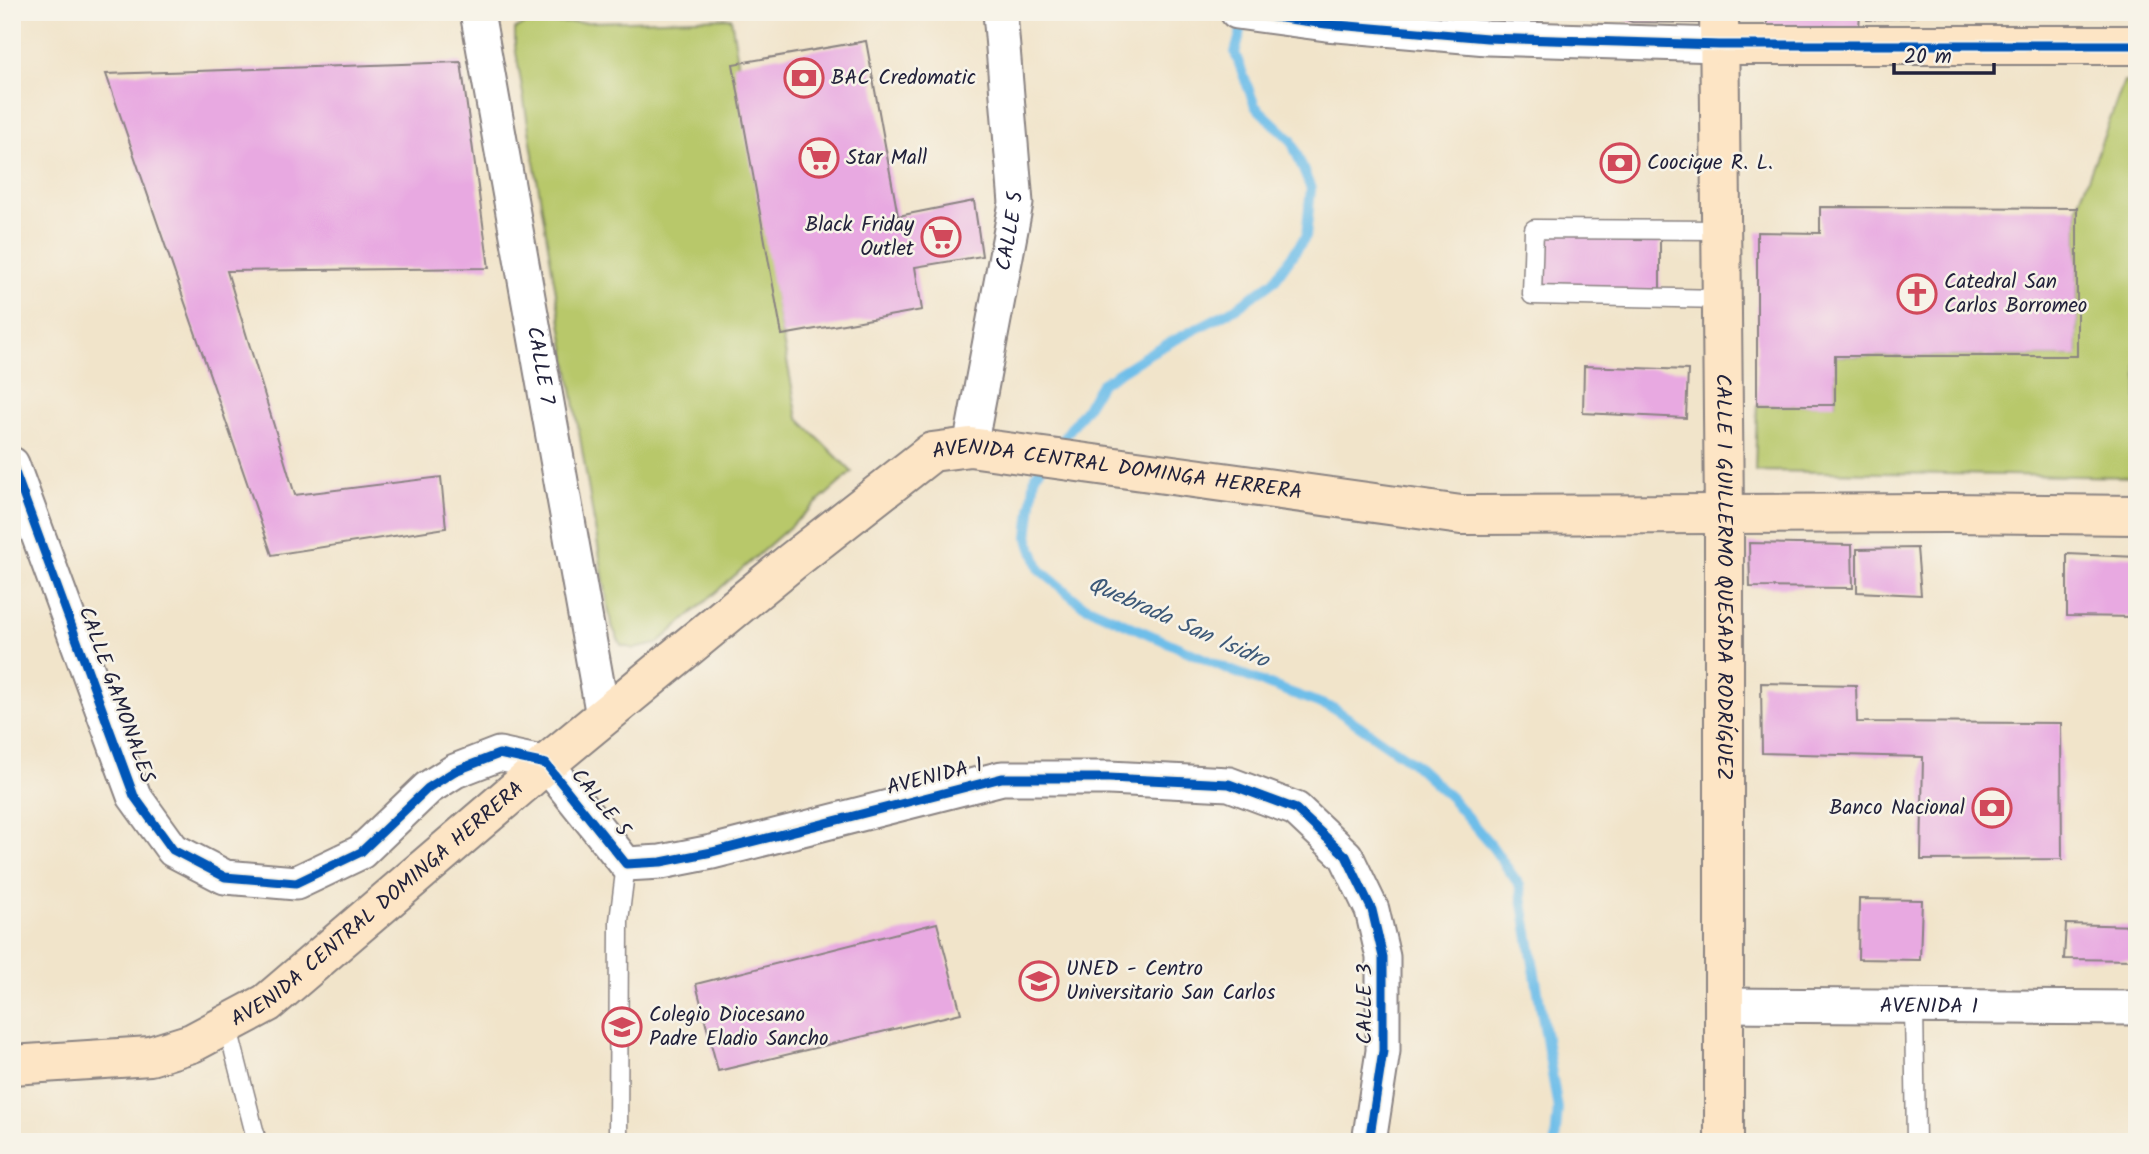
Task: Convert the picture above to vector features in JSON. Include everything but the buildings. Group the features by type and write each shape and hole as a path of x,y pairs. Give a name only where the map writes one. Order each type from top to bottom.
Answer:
{"main road":[{"path":"1719,28 2137,46"},
{"name":"CALLE 1 GUILLERMO QUESADA RODRÍGUEZ","path":"1719,28 1724,514 1724,1142"},
{"name":"AVENIDA CENTRAL DOMINGA HERRERA","path":"12,1065 150,1056 192,1043 267,1003 603,716 932,452 970,447 1461,515 2137,515"}],"street":[{"name":"CALLE 7","path":"477,12 603,716"},
{"name":"CALLE 5","path":"970,447 1016,203 1000,12"},
{"path":"1237,12 1325,24 1719,28"},
{"name":"CALLE GAMONALES","path":"12,464 134,796 173,850 225,877 296,883 361,852 428,789 456,771 499,754 546,764"},
{"name":"CALLE 5","path":"546,764 626,864"},
{"name":"AVENIDA 1","path":"626,864 661,862 712,852 1002,778 1109,778 1229,784 1296,809"},
{"name":"CALLE 3","path":"1296,809 1346,856 1372,910 1384,957 1383,1051 1369,1142"},
{"name":"AVENIDA 1","path":"1723,1005 2137,1007"}],"lane":[{"path":"1721,230 1534,229 1532,295 1722,299"},
{"path":"618,1142 619,921 626,864"},
{"path":"1914,1006 1916,1142"},
{"path":"227,1024 257,1142"}],"green space":[{"path":"731,18 798,418 852,472 657,644 634,649 621,645 611,624 515,46 515,29 525,24"},
{"path":"2124,82 2137,82 2137,477 1755,471 1757,405 1835,404 1835,356 2077,356 2077,208"}],"waterway":[{"name":"Quebrada San Isidro","path":"1054,451 1101,384 1152,352 1236,308 1274,281 1306,236 1311,189 1291,140 1255,106 1235,53 1244,20"},
{"name":"Quebrada San Isidro","path":"1043,466 1035,475 1028,537 1040,570 1081,604 1232,671 1335,709 1412,762 1451,798 1491,845 1520,886 1558,1109 1555,1142"}],"cycle path":[{"path":"1237,12 1326,24 1487,38 1719,45 2137,45"},
{"path":"12,464 134,796 173,850 225,877 296,883 361,852 428,788 455,771 499,754 546,764 626,864 661,862 712,852 1002,778 1109,778 1229,784 1296,809 1346,856 1372,910 1383,957 1383,1051 1369,1142"}],"place":[{"name":"BAC Credomatic","path":"804,78"},
{"name":"Star Mall","path":"819,158"},
{"name":"Coocique R. L.","path":"1620,163"},
{"name":"Black Friday Outlet","path":"941,237"},
{"name":"Catedral San Carlos Borromeo","path":"1917,294"},
{"name":"Banco Nacional","path":"1992,808"},
{"name":"UNED - Centro Universitario San Carlos","path":"1039,981"},
{"name":"Colegio Diocesano Padre Eladio Sancho","path":"622,1027"}]}
